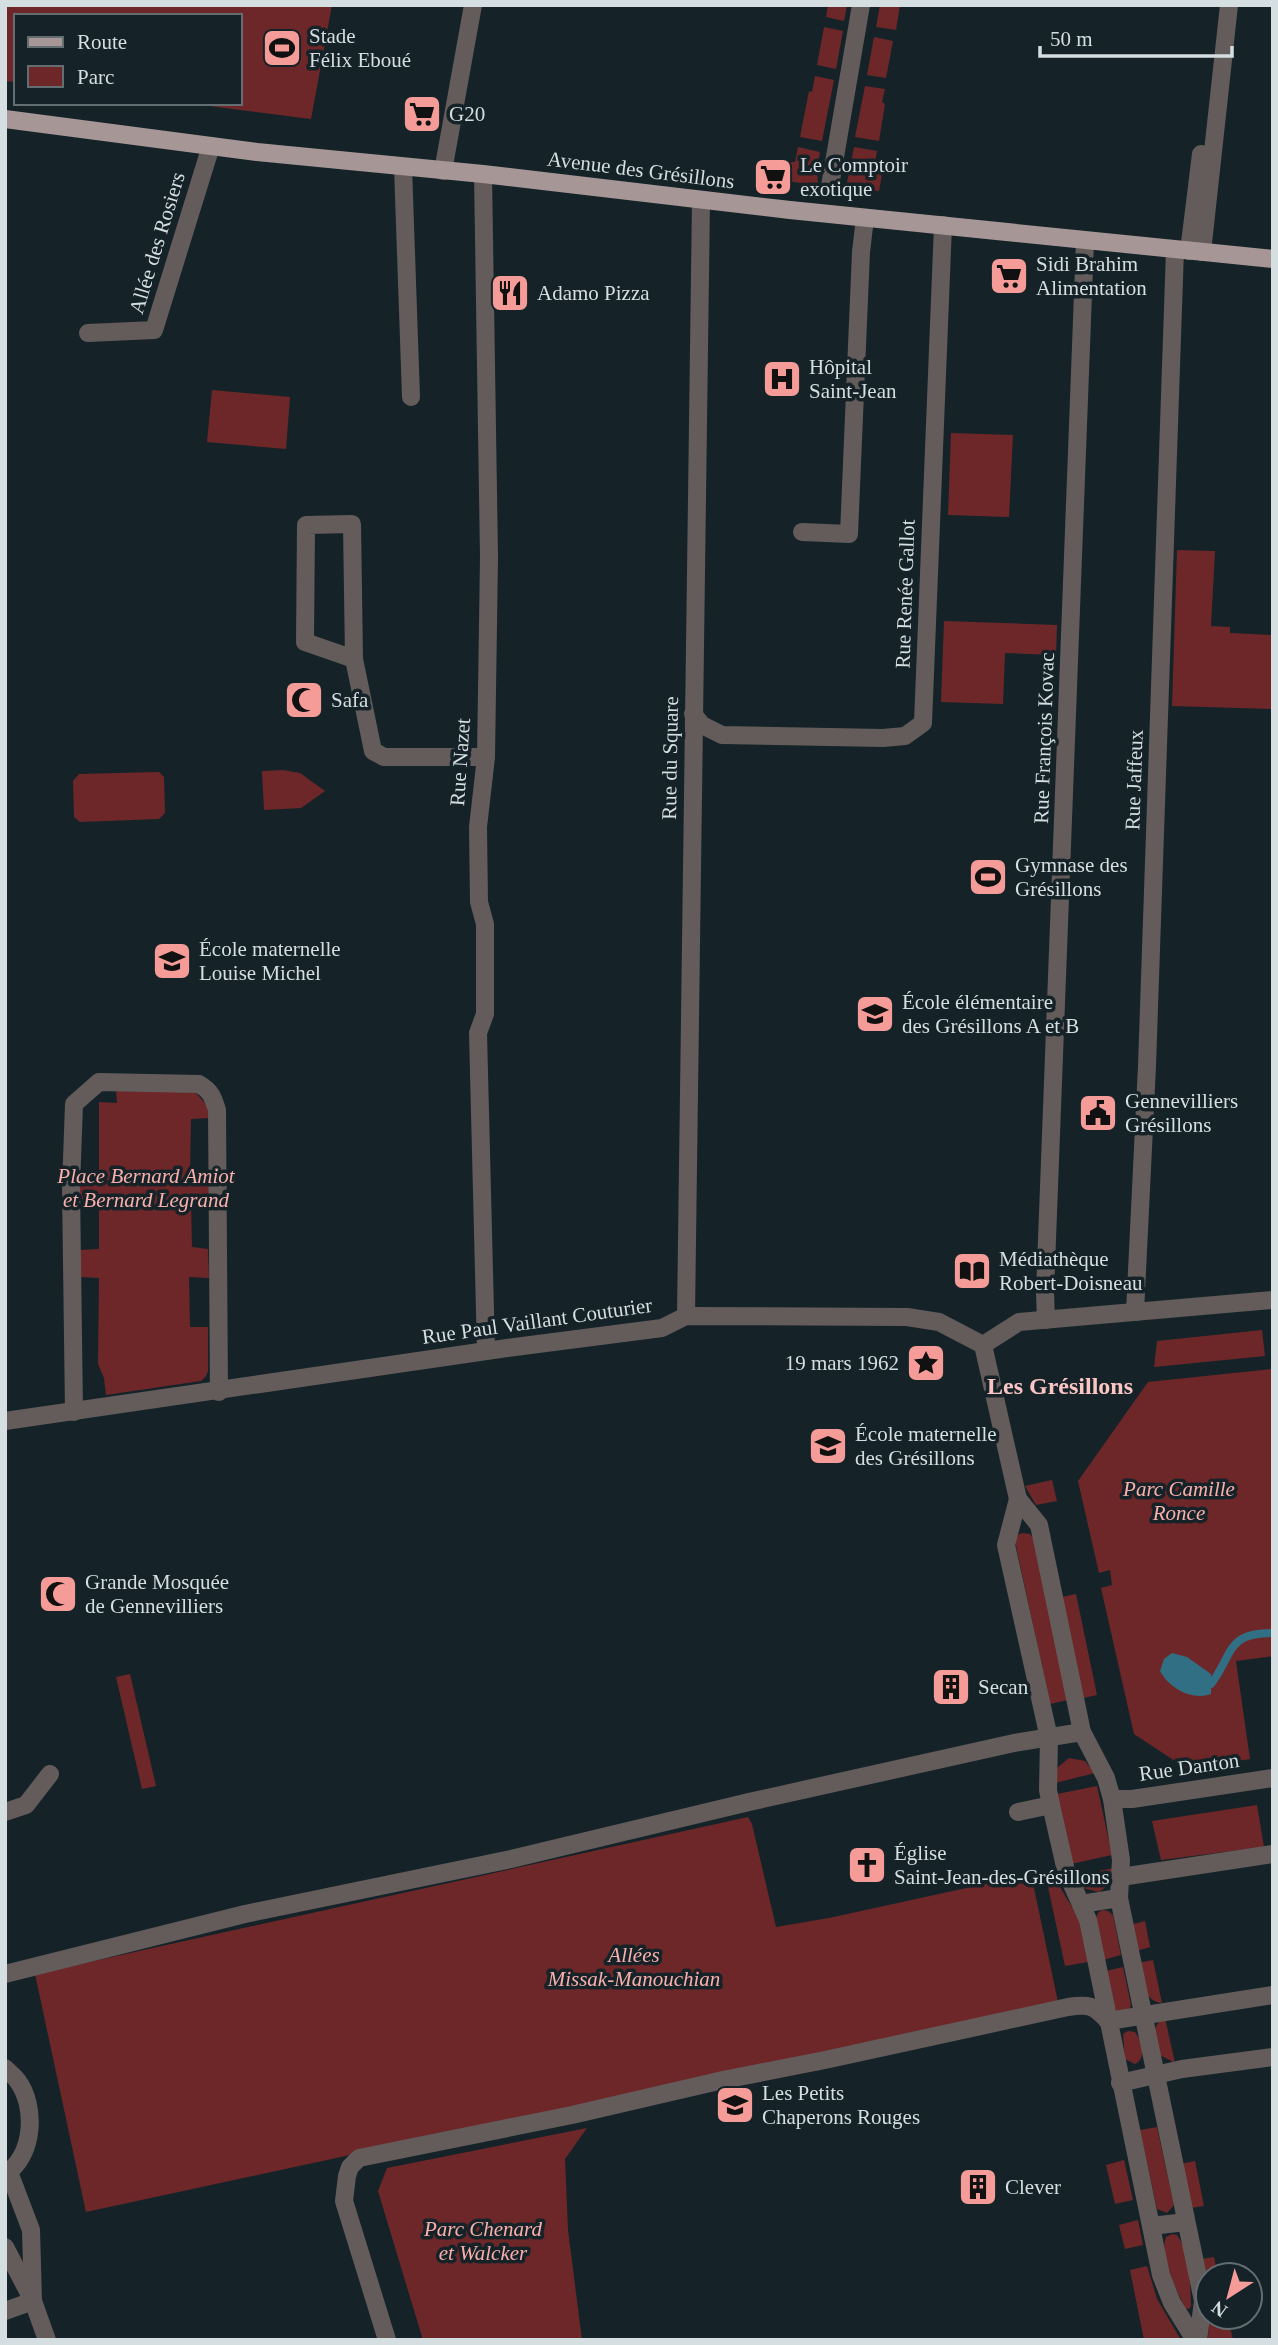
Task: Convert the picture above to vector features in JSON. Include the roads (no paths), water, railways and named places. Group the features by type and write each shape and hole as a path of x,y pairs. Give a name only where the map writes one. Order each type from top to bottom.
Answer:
{"main road":[{"name":"Avenue des Grésillons","path":"5,119 211,146 865,218 1273,259"}],"street":[{"path":"443,171 473,5"},
{"path":"830,186 861,5"},
{"path":"1189,251 1219,5"},
{"path":"1189,251 1229,5"},
{"name":"Allée des Rosiers","path":"88,334 154,330 211,146"},
{"path":"404,167 411,397"},
{"name":"Rue Nazet","path":"483,174 489,557 486,757 478,827 479,902 485,924 485,1013 478,1033 486,1351"},
{"name":"Rue du Square","path":"686,1316 701,200"},
{"path":"802,532 849,534 865,218"},
{"name":"Rue Renée Gallot","path":"693,714 702,725 722,735 883,738 905,736 923,723 943,225"},
{"name":"Rue François Kovac","path":"1046,1320 1085,241"},
{"name":"Rue Jaffeux","path":"1135,1312 1189,251"},
{"path":"354,659 305,642 306,525 352,524 354,659 373,751 384,757 486,757"},
{"path":"74,1412 71,1187 74,1104 99,1082 199,1084 212,1095 217,1110 219,1392"},
{"path":"1196,2340 1203,2301 1154,2076 1144,2014 1130,1959 1119,1898 1121,1877 1112,1799 1106,1778 1082,1732 1039,1525 1018,1499 983,1346 1019,1322 1273,1300"},
{"name":"Rue Paul Vaillant Couturier","path":"5,1421 662,1328 686,1316 908,1317 939,1322 983,1346"},
{"path":"1018,1499 1006,1545 1049,1738 1048,1790 1051,1805 1066,1871 1088,1920 1120,2083 1166,2289 1196,2340"},
{"path":"5,1974 245,1914 511,1859 1001,1746 1082,1732"},
{"path":"5,1812 26,1805 50,1774"},
{"name":"Rue Danton","path":"1112,1799 1132,1799 1273,1778"},
{"path":"1017,1812 1051,1805"},
{"path":"1121,1877 1273,1854"},
{"path":"1081,1904 1119,1898"},
{"path":"1108,2021 1273,1995"},
{"path":"387,2340 344,2201 346,2176 359,2158 572,2115 1068,2007 1086,2004 1100,2012 1108,2021"},
{"path":"1120,2083 1182,2069 1273,2057"},
{"path":"5,2068 18,2081 24,2093 30,2122 26,2149 20,2162 7,2173 31,2230 33,2301"},
{"path":"1151,2226 1186,2222"},
{"path":"5,2247 33,2301 47,2340"},
{"path":"5,2311 33,2301"}],"water":[{"path":"1172,1653 1187,1657 1211,1674 1211,1694 1196,1696 1182,1692 1169,1683 1160,1671 1164,1659"}],"waterway":[{"path":"1211,1684 1238,1641 1257,1634 1273,1633"}],"place":[{"name":"Stade Félix Eboué","path":"282,48"},
{"name":"G20","path":"422,114"},
{"name":"Le Comptoir exotique","path":"773,177"},
{"name":"Sidi Brahim Alimentation","path":"1009,276"},
{"name":"Adamo Pizza","path":"510,293"},
{"name":"Hôpital Saint-Jean","path":"782,379"},
{"name":"Safa","path":"304,700"},
{"name":"Gymnase des Grésillons","path":"988,877"},
{"name":"École maternelle Louise Michel","path":"172,961"},
{"name":"École élémentaire des Grésillons A et B","path":"875,1014"},
{"name":"Gennevilliers Grésillons","path":"1098,1113"},
{"name":"Médiathèque Robert-Doisneau","path":"972,1271"},
{"name":"19 mars 1962","path":"926,1363"},
{"name":"École maternelle des Grésillons","path":"828,1446"},
{"name":"Grande Mosquée de Gennevilliers","path":"58,1594"},
{"name":"Secan","path":"951,1687"},
{"name":"Église Saint-Jean-des-Grésillons","path":"867,1865"},
{"name":"Les Petits Chaperons Rouges","path":"735,2105"},
{"name":"Clever","path":"978,2187"}],"district":[{"name":"Les Grésillons","path":"1060,1386"}],"park label":[{"name":"Place Bernard Amiot et Bernard Legrand","path":"146,1188"},
{"name":"Parc Camille Ronce","path":"1179,1501"},
{"name":"Allées Missak-Manouchian","path":"634,1967"},
{"name":"Parc Chenard et Walcker","path":"483,2241"}]}
